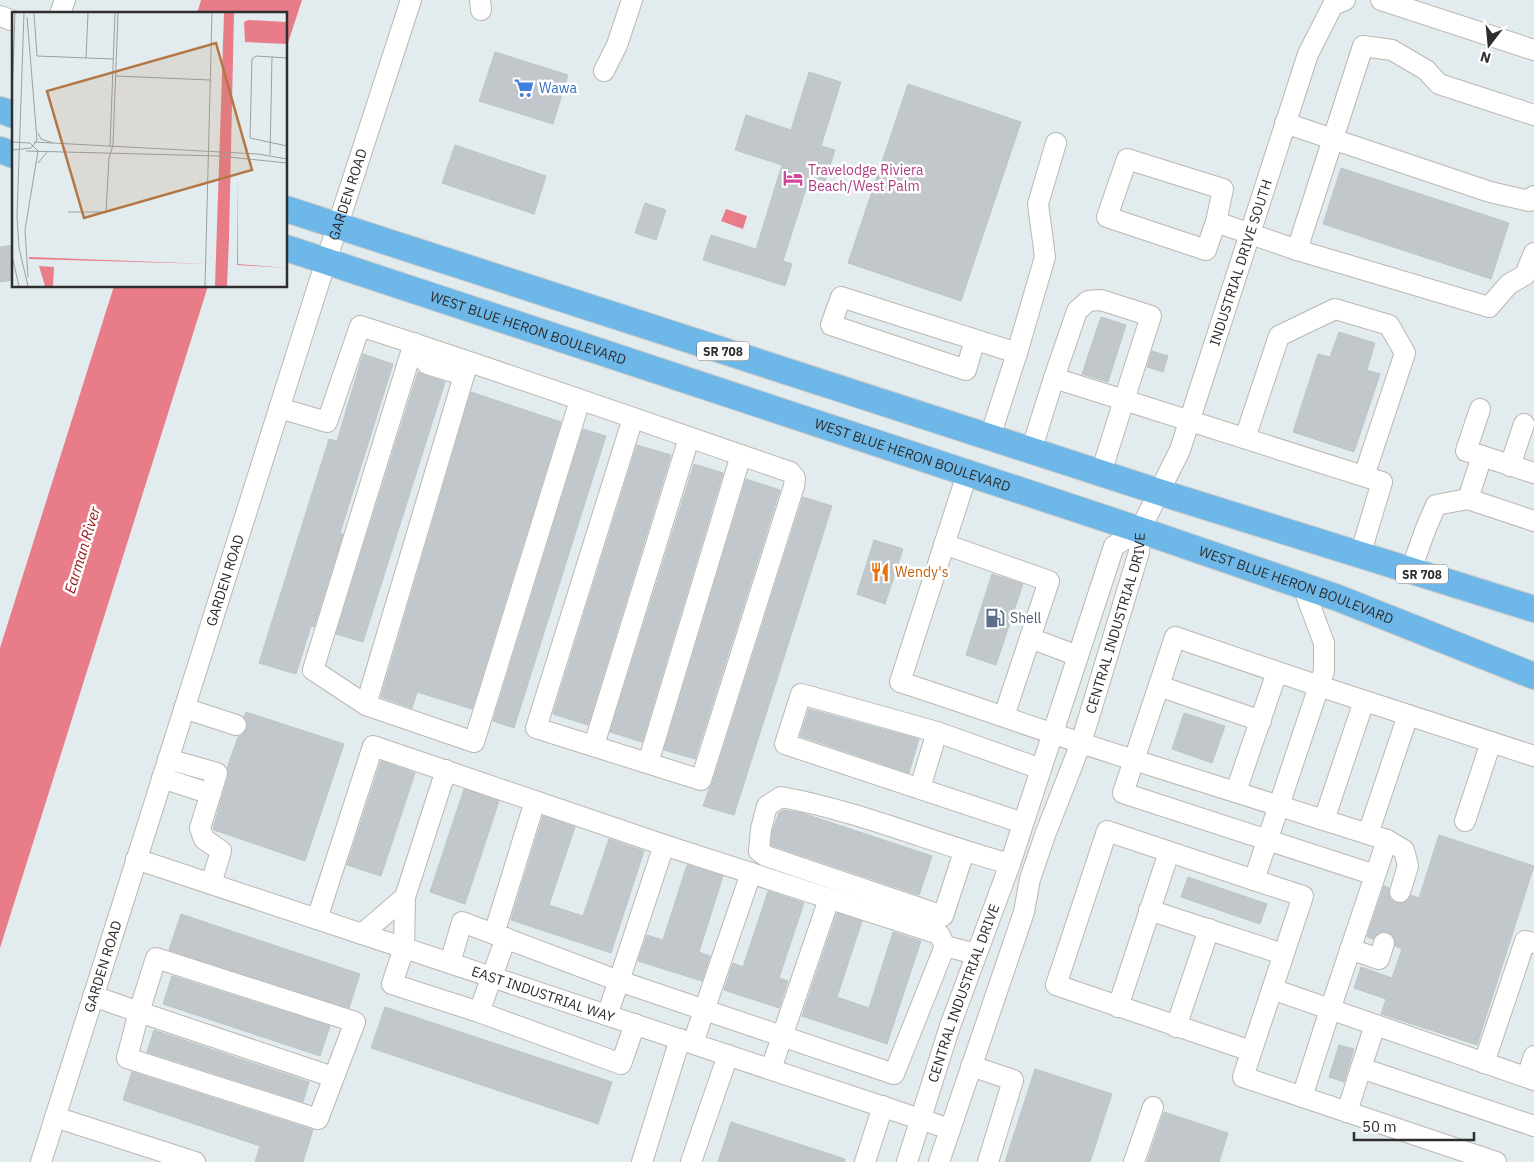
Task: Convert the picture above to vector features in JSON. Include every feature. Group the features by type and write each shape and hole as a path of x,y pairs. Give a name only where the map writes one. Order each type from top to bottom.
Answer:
{"main road":[{"path":"0,110 12,114"},
{"path":"0,150 12,154"},
{"name":"SR 708","path":"288,210 1031,451 1534,609"},
{"name":"WEST BLUE HERON BOULEVARD","path":"288,249 1140,530 1375,612 1534,676"}],"street":[{"path":"61,12 65,0"},
{"name":"GARDEN ROAD","path":"41,1162 279,408 411,0"},
{"path":"604,71 617,44 632,0"},
{"name":"INDUSTRIAL DRIVE SOUTH","path":"1140,530 1180,450 1308,54 1333,5 1345,0"},
{"path":"1389,2 1416,0"},
{"path":"1389,2 1534,50"},
{"path":"0,16 12,20"},
{"path":"1296,250 1363,46 1392,50 1426,70 1439,84 1534,115"},
{"path":"1286,123 1490,192 1532,204"},
{"path":"990,437 1046,257 1038,204 1056,143"},
{"path":"1127,159 1223,189 1216,222 1206,250 1108,217 1127,159"},
{"path":"1216,222 1296,250 1489,307 1509,284 1525,275 1534,253"},
{"path":"975,340 966,370 831,325 841,296 1017,353"},
{"path":"1031,451 1077,311 1088,301 1101,300 1118,305 1151,316 1101,473"},
{"path":"1245,438 1279,336 1335,309 1389,326 1405,353 1364,476"},
{"path":"279,408 326,422 360,326 414,343 427,364 453,372 468,362"},
{"path":"414,343 312,670 366,705 474,742 580,400"},
{"path":"468,362 633,418 741,456 790,472 795,478 701,780 536,728 633,418"},
{"path":"366,705 468,362"},
{"path":"1054,378 1382,482 1360,554"},
{"path":"1480,409 1466,451 1534,474"},
{"path":"1510,466 1524,424"},
{"path":"594,745 689,438"},
{"path":"648,763 741,456"},
{"path":"1468,499 1482,456"},
{"path":"967,474 900,682 1081,743 1378,837 1404,850 1408,866 1400,892"},
{"path":"1411,570 1436,505 1468,499 1534,521"},
{"name":"CENTRAL INDUSTRIAL DRIVE","path":"906,1162 950,1026 1024,823 1114,546 1140,530"},
{"name":"CENTRAL INDUSTRIAL DRIVE","path":"939,1162 1024,912 1030,879 1045,834 1081,743 1139,552 1140,530"},
{"path":"944,544 1049,581 1004,716"},
{"path":"1254,880 1324,672 1324,643 1303,586"},
{"path":"1375,874 1123,793 1176,637 1408,716 1534,756"},
{"path":"1030,638 1078,656"},
{"path":"1236,791 1277,672"},
{"path":"1159,686 1261,721"},
{"path":"1024,823 785,744 802,694 937,732 1041,769"},
{"path":"1324,820 1364,701"},
{"path":"184,708 236,725"},
{"path":"1302,1097 1375,874 1378,837 1408,716"},
{"path":"920,788 937,732"},
{"path":"1465,820 1491,742"},
{"path":"317,919 373,746 664,845 939,934 945,946 894,1074 619,981 462,922 450,962"},
{"path":"168,758 217,774 200,828 204,839 221,851 211,884"},
{"path":"446,770 406,897 404,948 392,984 479,1012 621,1064 635,1024"},
{"path":"162,778 211,794"},
{"path":"964,852 943,916 766,856 759,851 761,829 767,806 781,797 818,804 964,852 1010,864"},
{"path":"479,1012 492,977 500,936 536,801"},
{"path":"1251,1051 1056,985 1107,831 1303,896 1243,1077 1496,1162"},
{"path":"607,1015 664,845"},
{"path":"1118,1007 1169,852"},
{"name":"EAST INDUSTRIAL WAY","path":"136,859 950,1128"},
{"path":"642,1162 687,1041 704,1010 751,873"},
{"path":"362,934 406,897"},
{"path":"771,1069 829,899"},
{"path":"1149,910 1283,954"},
{"path":"1176,1027 1209,929"},
{"path":"1484,1063 1525,940 1534,943"},
{"path":"1350,949 1379,959 1384,943"},
{"path":"945,946 976,954"},
{"path":"156,958 355,1022 318,1119 126,1058 139,1012 156,958"},
{"path":"1272,989 1530,1078 1534,1056"},
{"path":"93,996 333,1077"},
{"path":"1347,1112 1375,1025"},
{"path":"691,1162 728,1055"},
{"path":"971,1066 1013,1080 988,1162"},
{"path":"1362,1068 1534,1126"},
{"path":"865,1162 882,1106"},
{"path":"1134,1162 1152,1107"},
{"path":"55,1117 152,1155 195,1162"}],"water":[{"path":"201,0 302,0 288,43 288,12 198,12"},
{"path":"726,209 747,216 743,229 721,221"},
{"name":"Earman River","path":"113,288 207,288 0,948 0,648"}],"building":[{"name":"Wawa","path":"495,52 568,75 553,124 479,101"},
{"name":"Travelodge Riviera Beach/West Palm","path":"809,72 841,82 821,146 835,150 825,181 810,176 783,261 792,264 785,286 703,260 711,235 756,249 782,165 735,150 746,115 791,130"},
{"path":"908,84 1021,122 961,301 848,263"},
{"path":"455,145 546,176 534,214 442,183"},
{"path":"1341,168 1509,223 1491,279 1323,224"},
{"path":"645,203 666,210 656,240 635,233"},
{"path":"12,245 12,280 0,282 0,247"},
{"path":"1101,317 1126,325 1108,382 1082,374"},
{"path":"1339,332 1375,343 1367,370 1380,374 1354,452 1293,432 1318,354 1330,357"},
{"path":"1152,351 1168,356 1163,372 1147,367"},
{"path":"363,354 393,364 340,533 343,534 314,627 311,626 296,674 259,663 329,439 337,441"},
{"path":"418,372 445,382 363,642 336,634"},
{"path":"471,392 561,422 472,709 417,692 412,708 381,697"},
{"path":"583,429 606,436 514,728 493,721"},
{"path":"637,445 671,455 588,725 553,714"},
{"path":"694,464 723,473 642,742 610,732"},
{"path":"746,479 780,490 695,759 664,750"},
{"path":"803,497 832,506 734,815 703,806 712,784"},
{"name":"Wendy's","path":"874,540 903,549 885,604 857,594"},
{"name":"Shell","path":"992,574 1023,584 996,665 966,655"},
{"path":"809,709 919,739 909,773 800,736"},
{"path":"246,712 344,744 305,861 214,830 213,828 228,777 227,768 238,737 244,734 247,728 247,722 244,717"},
{"path":"1184,713 1225,726 1212,763 1172,749"},
{"path":"381,761 415,773 381,876 347,865"},
{"path":"464,789 499,801 465,904 430,892"},
{"path":"783,810 802,813 932,856 919,895 771,845 773,829 779,813"},
{"path":"543,816 575,827 549,905 583,916 609,839 644,851 611,953 511,920"},
{"path":"1439,835 1534,866 1477,1045 1381,1014 1386,999 1354,988 1361,967 1392,978 1402,949 1395,946 1395,940 1388,932 1381,932 1373,939 1367,937 1384,886 1389,888 1391,900 1396,903 1403,903 1411,895 1419,898"},
{"path":"687,865 723,876 699,952 710,956 702,981 638,961 647,935 663,940"},
{"path":"1188,877 1267,904 1260,924 1181,897"},
{"path":"768,891 804,903 779,978 788,981 779,1008 724,990 733,963 743,967"},
{"path":"837,913 862,921 837,997 869,1008 893,932 921,941 887,1044 802,1016"},
{"path":"181,914 360,974 349,1008 169,950"},
{"path":"172,976 330,1026 320,1056 163,1004"},
{"path":"385,1007 612,1082 598,1124 371,1048"},
{"path":"154,1030 309,1082 303,1102 147,1052"},
{"path":"1339,1045 1354,1049 1344,1082 1329,1077"},
{"path":"1035,1069 1112,1094 1090,1162 1005,1162"},
{"path":"132,1072 313,1130 303,1162 255,1162 260,1146 123,1100"},
{"path":"1164,1112 1228,1133 1219,1162 1147,1162"},
{"path":"731,1122 845,1159 844,1162 718,1162"}],"place":[{"name":"Wawa","path":"524,88"},
{"name":"Travelodge Riviera Beach/West Palm","path":"793,178"},
{"name":"Wendy's","path":"880,572"},
{"name":"Shell","path":"995,618"}]}
